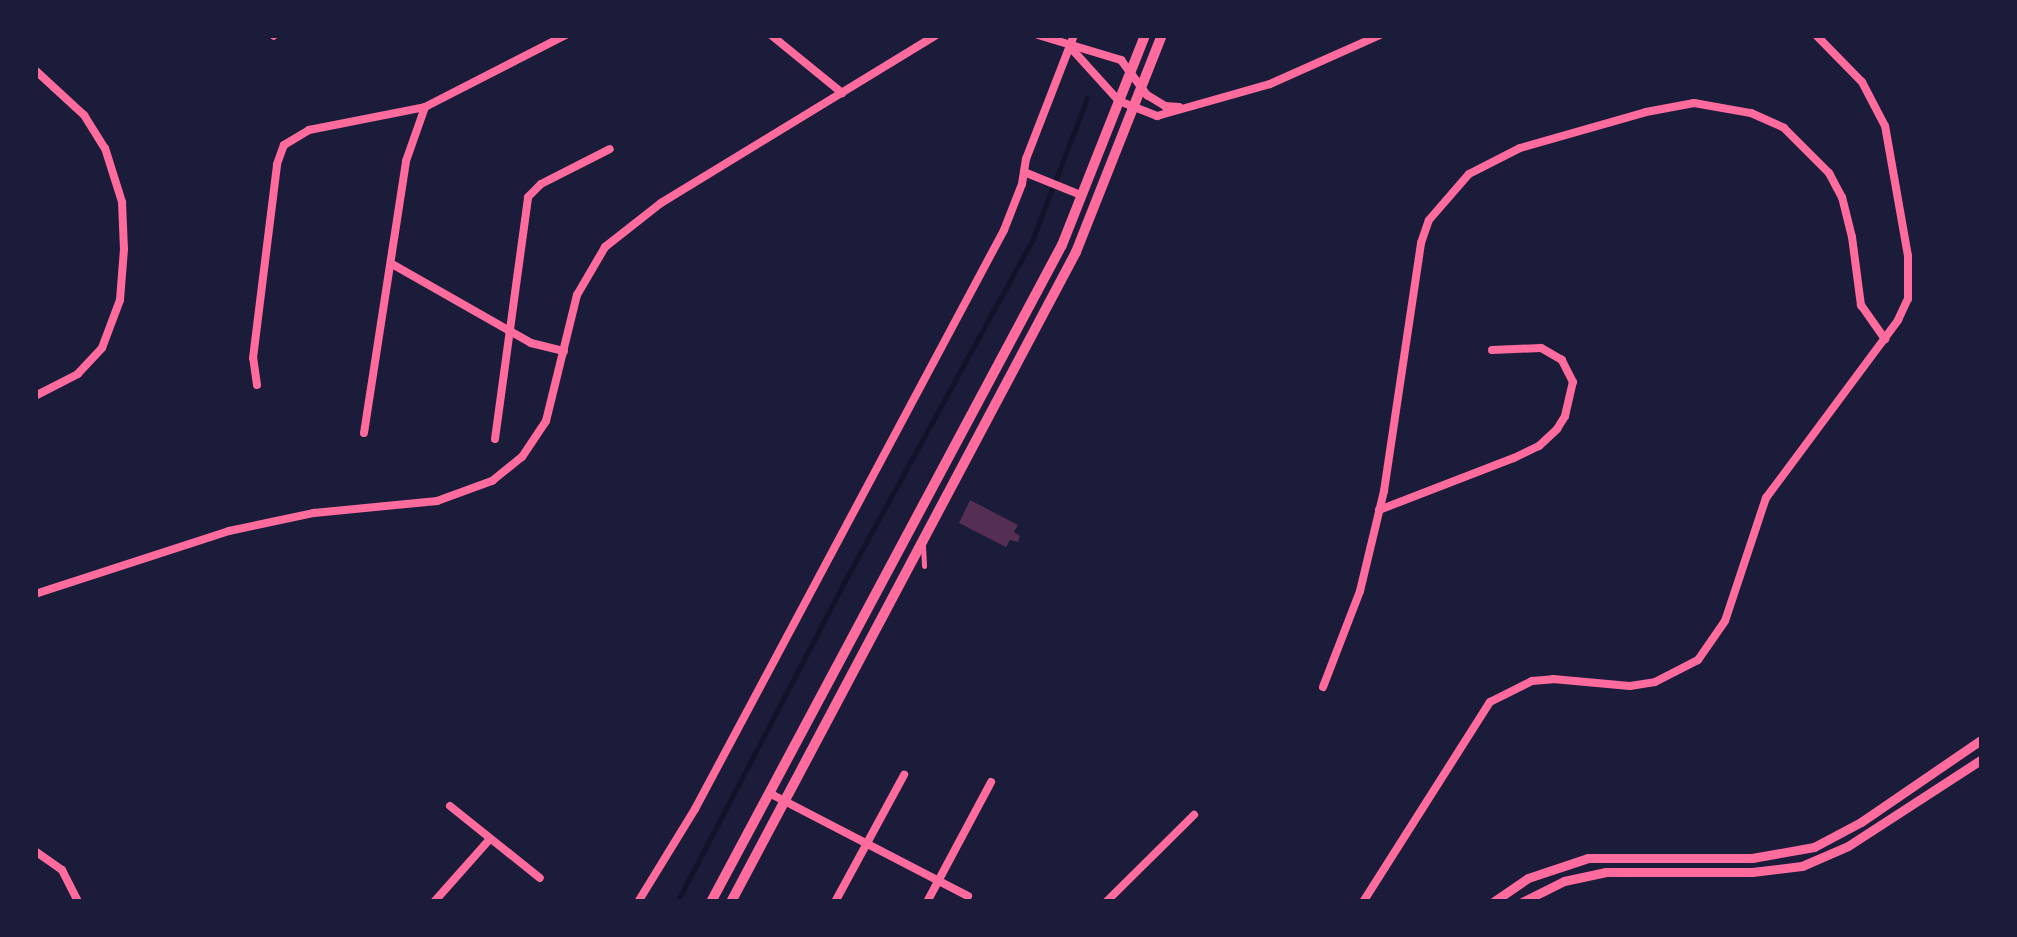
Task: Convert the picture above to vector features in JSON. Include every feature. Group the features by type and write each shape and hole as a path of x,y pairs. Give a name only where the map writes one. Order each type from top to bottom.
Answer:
{"main road":[{"path":"711,902 1062,244 1076,193 1145,35"},
{"path":"731,902 1076,252 1162,35"}],"street":[{"path":"257,384 253,358 284,145 308,130 425,107 566,35"},
{"path":"771,35 842,93"},
{"path":"35,594 267,522 437,500 476,490 508,470 535,440 554,402 584,278 620,234 661,203 936,35"},
{"path":"1038,35 1121,60 1141,88 1165,106 1186,108"},
{"path":"638,902 712,776 1004,230 1028,174 1074,35"},
{"path":"1070,47 1119,101 1132,110 1157,116 1270,84 1380,35"},
{"path":"1362,902 1490,702 1532,681 1553,679 1630,686 1656,682 1698,660 1725,621 1766,498 1884,339 1908,300 1909,280 1891,149 1862,82 1816,35"},
{"path":"35,70 84,115 105,148 122,202 124,249 120,300 102,348 78,374 35,396"},
{"path":"1322,687 1360,591 1380,510 1420,243 1429,220 1469,174 1520,148 1694,103 1751,113 1784,128 1829,173 1842,198 1861,305 1884,339"},
{"path":"364,433 406,161 425,107"},
{"path":"496,439 528,198 541,184 610,149"},
{"path":"1028,174 1076,193"},
{"path":"1062,244 1076,252"},
{"path":"392,264 531,343 564,350"},
{"path":"1380,510 1514,458 1539,446 1557,429 1565,416 1572,382 1562,360 1542,348 1492,350"},
{"path":"908,538 923,546 924,566"},
{"path":"1493,902 1528,878 1588,858 1752,858 1814,847 1886,806 1982,739"},
{"path":"1522,902 1564,881 1606,872 1752,872 1802,866 1848,846 1982,759"},
{"path":"835,902 904,775"},
{"path":"928,902 991,782"},
{"path":"771,794 938,884 968,896"},
{"path":"450,806 540,878"},
{"path":"1106,902 1194,815"},
{"path":"434,902 490,839"},
{"path":"35,851 62,870 78,902"}],"building":[{"path":"970,500 1018,525 1014,532 1020,536 1018,542 1010,540 1006,547 959,523"}],"waterway":[{"path":"677,902 842,586 1033,238 1087,98"}]}
